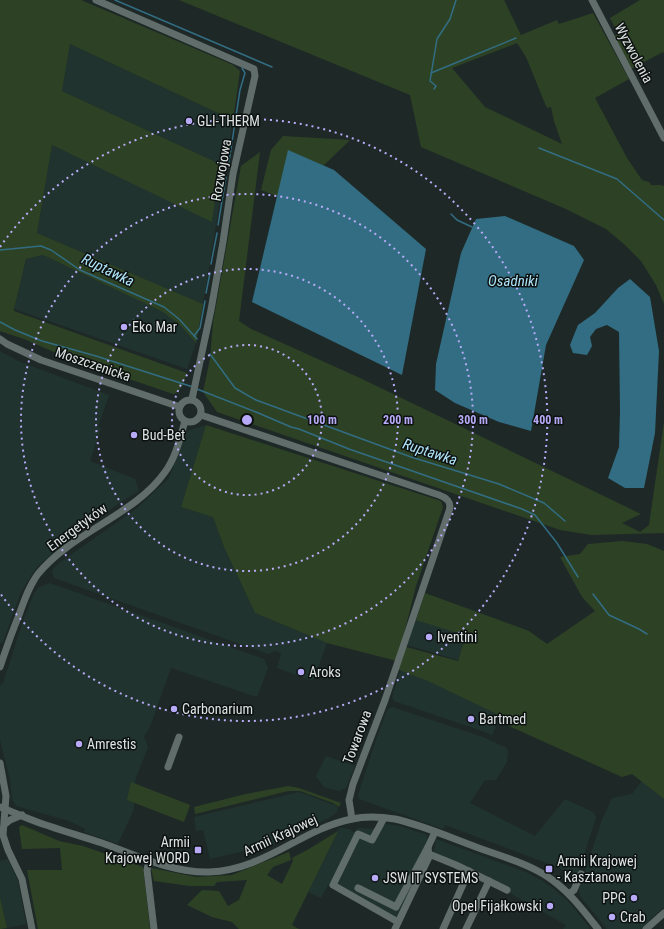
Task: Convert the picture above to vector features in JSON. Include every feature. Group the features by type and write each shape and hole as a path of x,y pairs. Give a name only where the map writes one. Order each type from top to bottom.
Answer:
{"street":[{"name":"Rozwojowa","path":"96,0 254,69 255,76 233,174 220,256 193,396"},
{"name":"Wyzwolenia","path":"592,0 664,138"},
{"name":"Moszczenicka","path":"0,339 7,344 41,360 180,406"},
{"path":"193,396 202,412 199,418 192,422 182,419 179,413 180,406 185,400 193,396"},
{"name":"Towarowa","path":"201,415 445,497 448,501 450,508 395,666 385,700 351,791 349,804 352,818"},
{"name":"Energetyków","path":"0,667 24,601 32,583 39,573 57,556 98,525 129,506 158,481 166,471 186,421"},
{"path":"168,768 179,737"},
{"path":"0,763 6,796 2,808 4,824 3,835 8,850 22,879 32,929"},
{"name":"Armii Krajowej","path":"2,808 49,826 149,860 182,870 209,872 229,870 260,860 323,828 352,818 384,818 409,823 539,871 556,882 569,894 598,929"},
{"path":"4,824 22,815"},
{"path":"384,818 372,840 358,834 333,885 398,922"},
{"path":"358,888 396,907 428,850 435,832"},
{"path":"0,838 2,844 8,850"},
{"path":"395,929 429,857 428,850"},
{"path":"428,850 443,859 507,890"},
{"path":"149,860 147,870 154,929"},
{"path":"443,929 469,871"},
{"path":"569,894 574,890 581,874"},
{"path":"466,929 489,881"},
{"path":"646,929 664,913"}],"shaded area":[{"path":"70,44 233,120 203,304 37,233 52,145 212,221 220,164 62,91"},
{"path":"43,255 163,312 180,325 196,343 187,369 14,309 26,259"},
{"path":"0,351 18,361 109,395 98,427 101,428 90,461 135,479 139,491 58,545 54,552 41,563 34,571 21,592 3,642 0,643"},
{"path":"206,425 181,507 213,517 224,547 255,613 327,643 313,681 277,668 281,653 275,651 268,654 54,578 52,570 59,563 136,509 169,478 187,431"},
{"path":"50,583 264,659 268,668 257,697 171,668 150,727 144,736 148,747 135,781 134,809 118,844 84,832 85,829 69,821 16,806 12,799 10,780 0,740 0,685 3,683 23,621 34,593 39,587"},
{"path":"415,619 466,634 458,660 407,645"},
{"path":"401,668 502,714 492,735 394,701 392,697"},
{"path":"392,707 483,737 507,748 507,762 496,780 485,780 470,803 535,836 565,799 593,812 596,817 595,821 575,883 572,883 568,871 445,825 443,829 359,799 358,795 377,737 387,710"},
{"path":"326,756 355,766 346,788 339,791 324,787 316,776"},
{"path":"642,781 664,799 664,907 640,929 607,929 580,896 579,889 602,820 612,798 632,794"},
{"path":"299,792 337,806 338,810 329,818 274,844 210,859 203,830 196,831 194,817"},
{"path":"386,824 400,826 427,835 427,841 424,846 426,853 398,922 387,918 328,885 321,898 308,892 339,828 350,829 353,832 357,831 357,828 380,830"},
{"path":"436,839 526,872 541,880 569,902 589,929 563,929 566,925 436,853 434,851"},
{"path":"8,859 18,881 26,924 7,928 0,897 0,861"}],"green space":[{"path":"0,0 81,0 233,65 240,71 233,120 70,44 62,91 220,164 212,222 52,145 37,233 203,304 196,343 180,325 163,312 43,255 26,259 14,309 14,311 187,373 183,385 178,392 173,394 68,358 24,339 0,331"},
{"path":"179,0 504,0 521,35 557,20 559,24 593,13 629,79 595,98 627,158 642,180 649,182 651,185 664,186 664,304 656,285 641,261 606,229 566,209 421,147 410,95","holes":["517,43 526,57 546,106 547,108 551,107 562,144 485,107 452,68"]},
{"path":"640,0 664,0 664,53 663,52 631,69 614,37 618,33 610,18"},
{"path":"283,136 350,140 322,167 279,197 261,190 271,150"},
{"path":"260,152 239,321 251,329 360,378 641,514 622,523 640,532 649,525 664,422 664,533 592,535 560,530 217,412 203,392 210,359 213,323 241,166"},
{"path":"206,425 441,501 443,507 416,586 397,661 327,643 255,613 224,547 213,517 181,507"},
{"path":"622,541 647,544 664,551 664,799 632,774 622,777 500,722 499,715 428,681 397,669 406,647 458,661 467,631 464,635 416,620 425,593 529,631 547,644 595,611 582,597 560,557 580,554 588,544"},
{"path":"131,782 190,805 184,822 127,800"},
{"path":"288,786 299,788 341,803 339,807 333,803 300,791 288,791 195,814 194,807 246,794"},
{"path":"22,825 59,841 83,846 143,867 150,929 38,929 27,870 62,870 60,848 22,849 19,827"},
{"path":"338,831 292,925 299,929 239,929 232,922 212,917 187,905 202,890 219,891 228,906 239,900 247,880 217,882 214,886 190,886 154,881 151,868 197,877 232,875 289,852 291,860 273,867 267,875 282,884 293,861 292,858"},
{"path":"0,897 7,928 0,929"}],"water":[{"path":"288,150 334,170 426,249 402,375 252,302"},
{"name":"Osadniki","path":"505,216 574,246 584,260 546,345 531,431 499,422 455,403 435,390 436,364 461,253 476,219"},
{"path":"630,279 650,297 659,351 655,433 644,488 625,488 608,478 619,447 619,332 607,325 596,329 590,337 592,346 587,355 573,353 570,345 578,325 595,313 618,288"}],"waterway":[{"path":"115,0 272,67"},
{"path":"434,89 436,86 430,81 437,39 450,19 456,0"},
{"path":"431,73 516,38"},
{"path":"228,168 240,90 245,73 242,68"},
{"path":"539,148 617,179 664,220"},
{"path":"218,225 226,177"},
{"path":"451,214 457,220 472,227"},
{"path":"211,264 217,233"},
{"name":"Ruptawka","path":"0,250 41,246 51,250 80,270 164,307 179,319 197,339"},
{"path":"206,293 210,273"},
{"path":"194,336 200,328 205,301"},
{"path":"0,322 42,341 96,356 193,387"},
{"name":"Ruptawka","path":"210,354 235,388 256,400 411,457 499,484 544,503 565,521"},
{"path":"197,389 349,449 522,509 535,515 557,543 578,577"},
{"path":"593,594 609,615 647,634"}],"place":[{"name":"GLI-THERM","path":"189,121"},
{"name":"Eko Mar","path":"124,327"},
{"name":"Bud-Bet","path":"134,435"},
{"name":"Iventini","path":"429,637"},
{"name":"Aroks","path":"301,672"},
{"name":"Carbonarium","path":"174,709"},
{"name":"Bartmed","path":"471,719"},
{"name":"Amrestis","path":"79,744"},
{"name":"Armii Krajowej WORD","path":"198,850"},
{"name":"Armii Krajowej - Kasztanowa","path":"549,869"},
{"name":"JSW IT SYSTEMS","path":"375,878"},
{"name":"PPG","path":"634,898"},
{"name":"Opel Fijałkowski","path":"550,906"},
{"name":"Crab","path":"612,917"}]}
